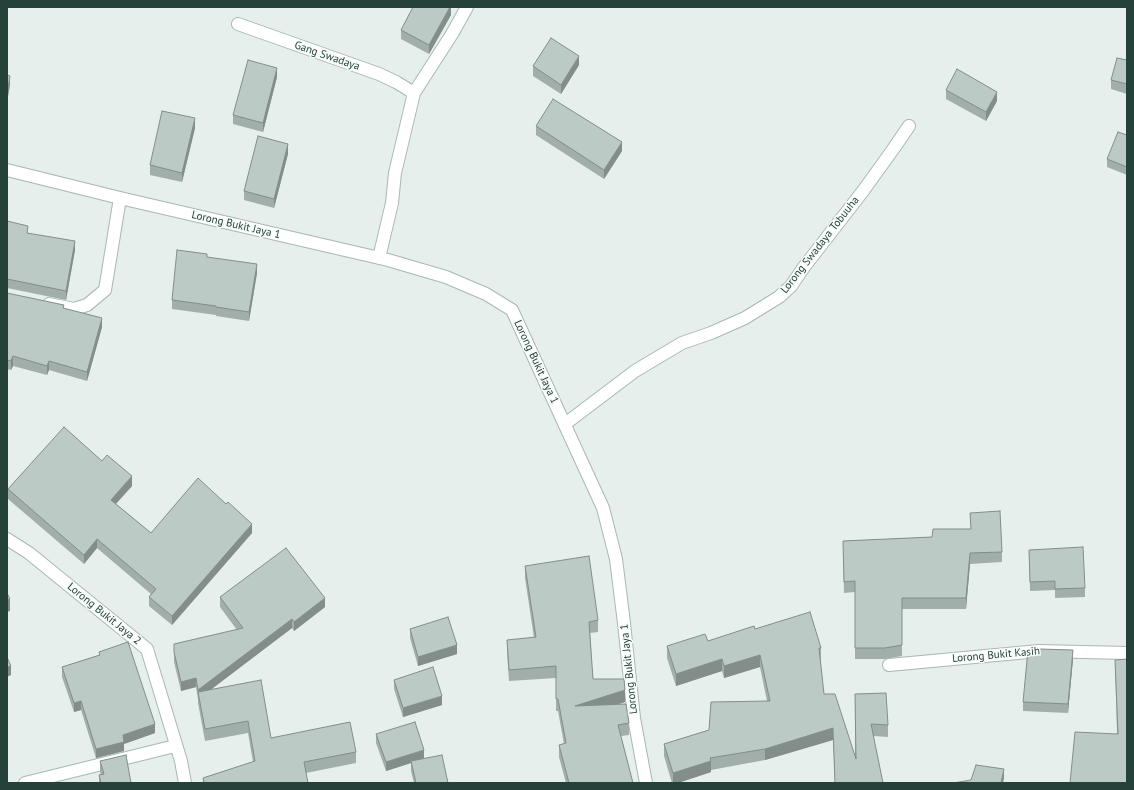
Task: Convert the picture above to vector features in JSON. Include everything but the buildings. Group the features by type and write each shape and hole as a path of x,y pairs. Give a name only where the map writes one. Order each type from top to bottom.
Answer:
{"street":[{"path":"379,258 392,203 395,173 414,93 452,34 466,7"},
{"name":"Gang Swadaya","path":"238,24 379,74 414,93"},
{"name":"Lorong Swadaya Tobuuha","path":"565,424 635,371 682,343 711,333 745,318 779,297 791,286 863,191 908,126"},
{"name":"Lorong Bukit Jaya 1","path":"7,170 120,198 379,258 446,277 486,294 512,310 603,508 616,559 634,718 646,783"},
{"path":"37,301 74,309 87,305 105,290 120,198"},
{"name":"Lorong Bukit Jaya 2","path":"7,539 29,553 147,649 175,746 181,761 185,783"},
{"name":"Lorong Bukit Kasih","path":"889,665 1039,651 1127,653"},
{"path":"24,783 175,746"}]}
